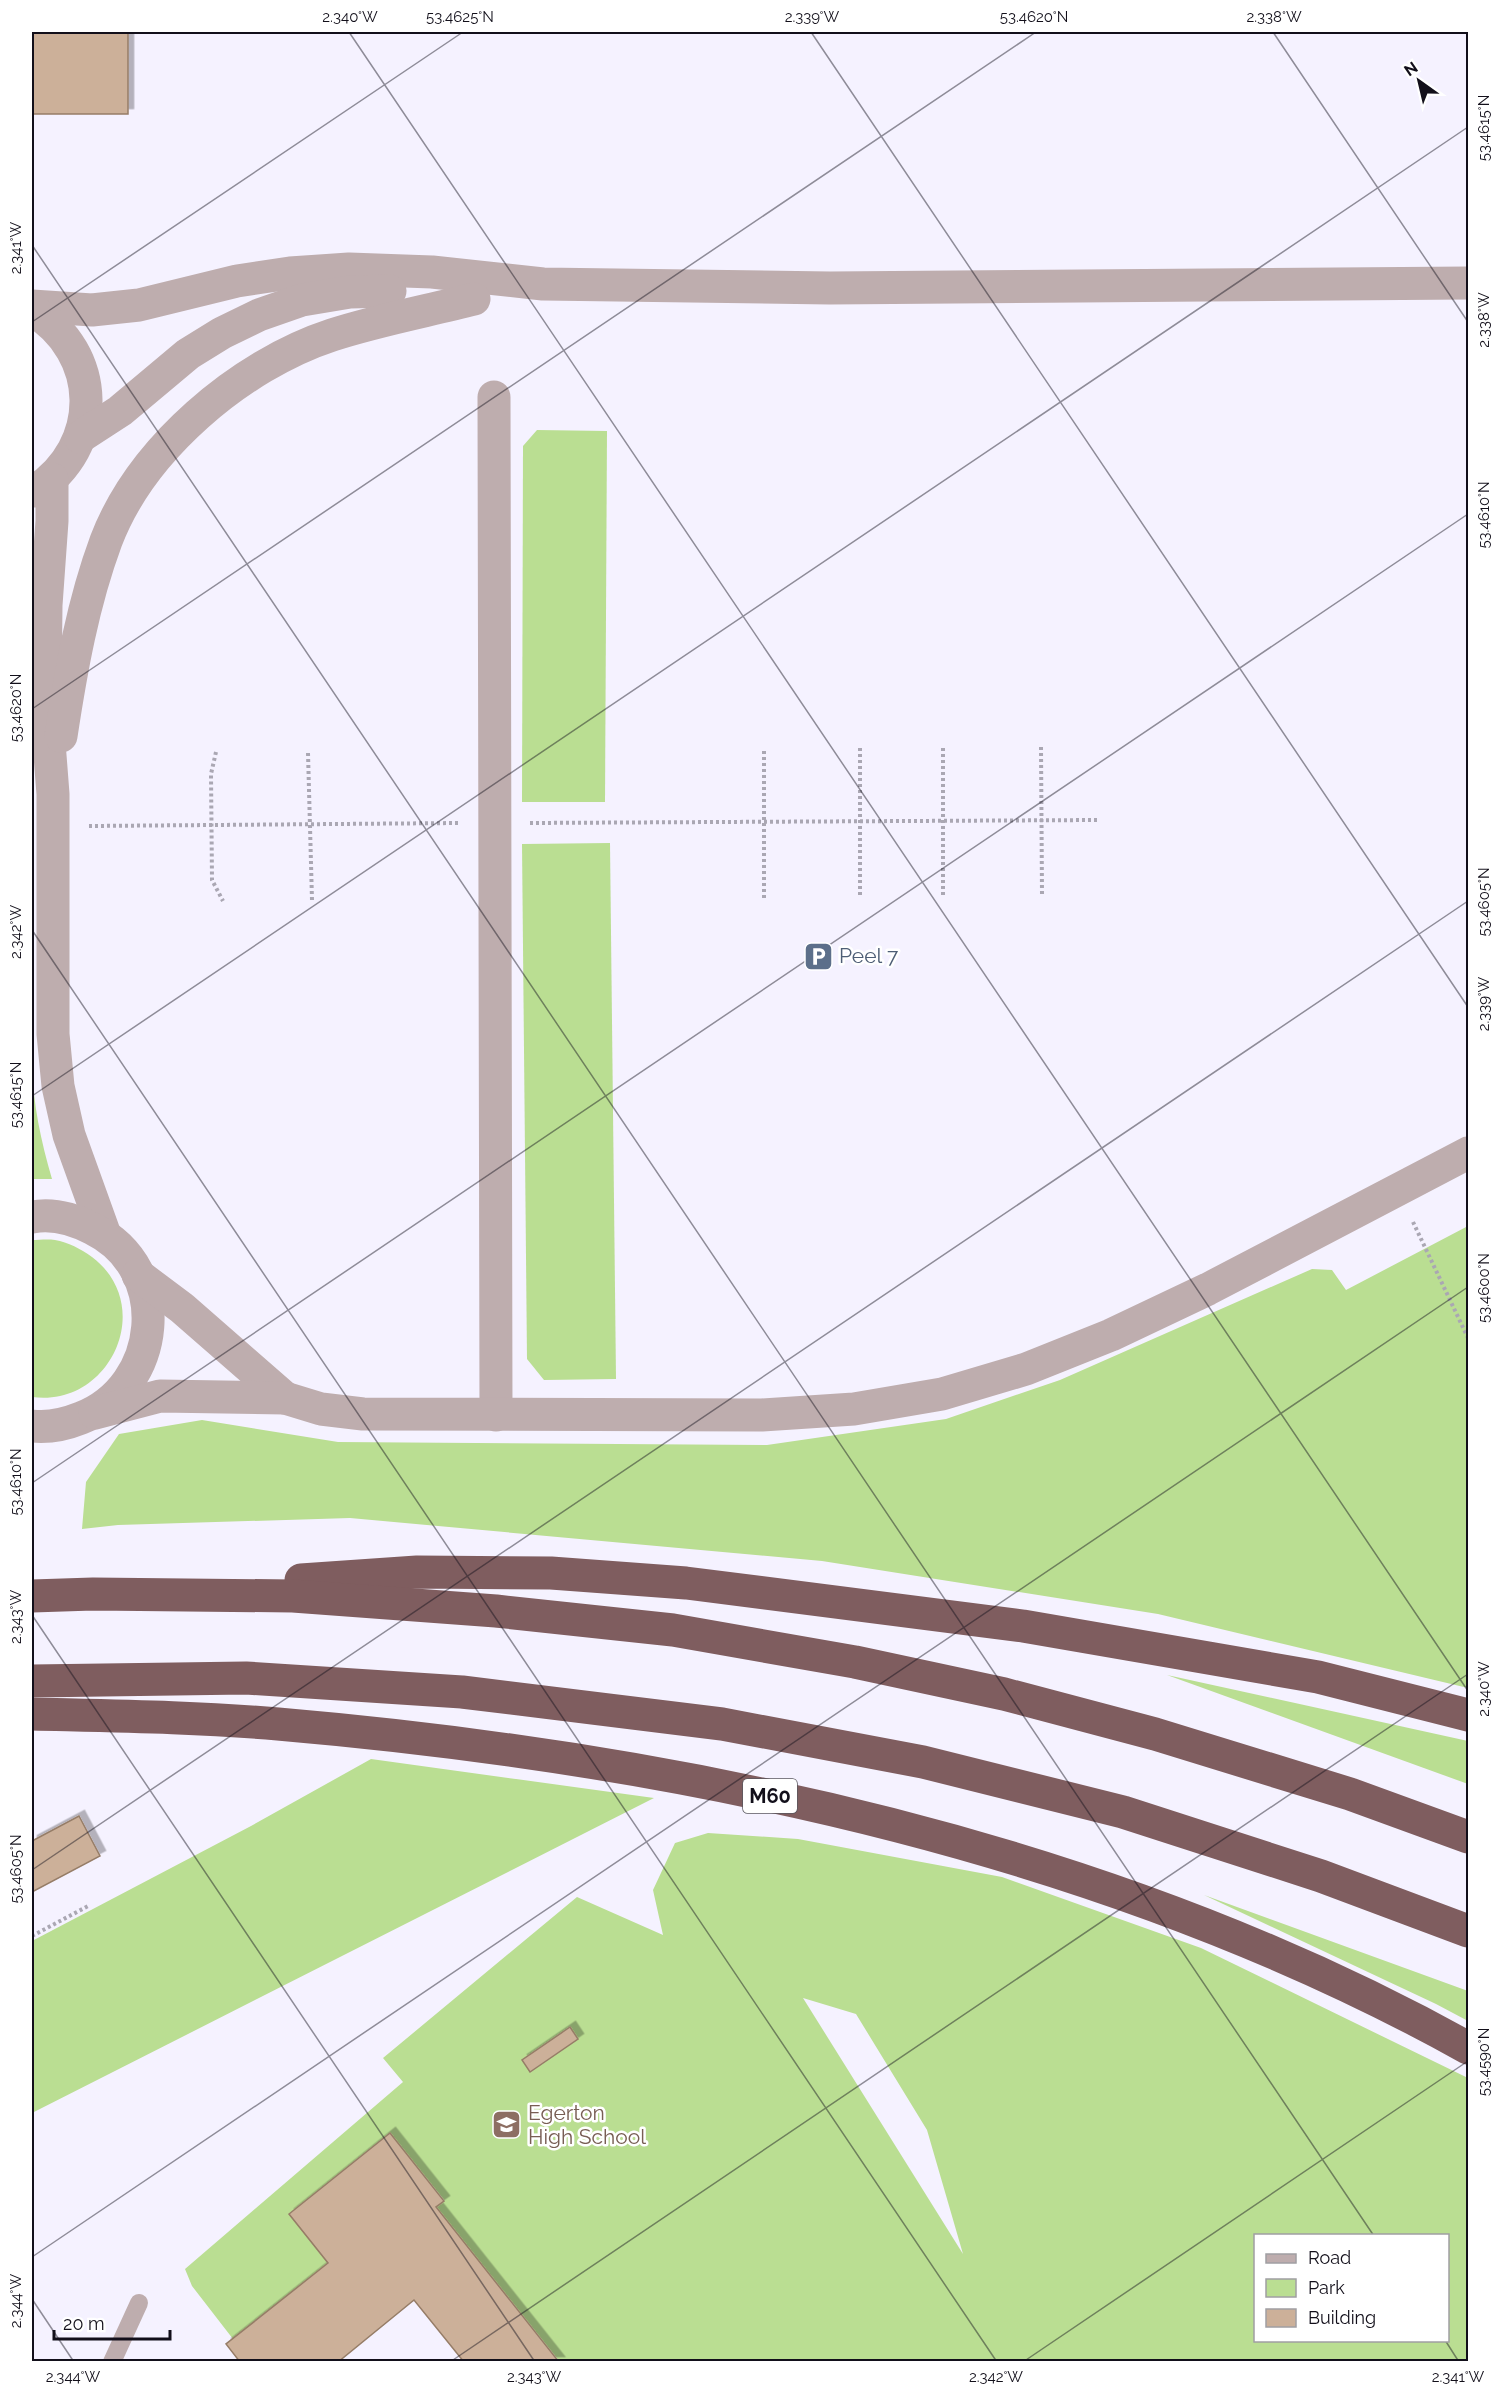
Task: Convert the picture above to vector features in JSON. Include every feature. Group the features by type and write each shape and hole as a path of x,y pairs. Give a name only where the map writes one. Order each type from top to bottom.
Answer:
{"highway":[{"path":"32,1596 417,1572 551,1573 686,1583 1035,1628 1318,1677 1468,1715"},
{"path":"93,1594 293,1596 496,1611 685,1632 855,1662 1004,1694 1155,1734 1339,1790 1468,1837"},
{"path":"32,1681 258,1678 462,1692 722,1724 923,1762 1123,1812 1321,1876 1468,1931"},
{"name":"M60","path":"32,1714 276,1724 433,1740 699,1781 854,1814 1009,1858 1184,1916 1318,1973 1468,2048"}],"street":[{"path":"32,308 93,310 127,306 237,281 290,273 349,269 432,272 543,284 830,288 1468,283"},
{"path":"53,794 69,687 88,597 107,539 135,484 175,436 225,392 275,360 331,335 543,284"},
{"path":"80,437 120,411 188,354 222,333 259,315 302,300 350,292 394,291 474,299"},
{"path":"32,308 65,338 78,360 85,385 86,412 80,437 69,460 42,486 52,521 46,605 45,691 53,794 53,1034 58,1086 69,1135 105,1234"},
{"path":"494,397 496,1415"},
{"path":"32,1426 66,1424 95,1413 160,1396 285,1398 321,1409 363,1414 762,1415 854,1409 942,1394 1026,1369 1111,1335 1218,1283 1468,1153"},
{"path":"32,1217 43,1215 76,1220 105,1234 124,1252 138,1275 148,1305 148,1337 139,1367 120,1394 95,1413"},
{"path":"138,1275 182,1308 285,1398"}],"lane":[{"path":"112,2361 139,2303"}],"path":[{"path":"943,747 943,895"},
{"path":"1041,747 1042,894"},
{"path":"764,748 764,898"},
{"path":"860,748 860,897"},
{"path":"216,752 211,774 212,880 223,901"},
{"path":"308,753 312,900"},
{"path":"53,827 1097,820"},
{"path":"1398,1190 1468,1338"},
{"path":"32,1936 90,1905"}],"green space":[{"path":"537,430 607,431 605,802 522,802 523,446"},
{"path":"610,843 616,1379 544,1380 527,1359 522,844"},
{"path":"32,1065 38,1122 52,1179 32,1179"},
{"path":"1468,1226 1468,1688 1158,1614 822,1561 350,1518 118,1525 82,1529 86,1482 119,1434 202,1420 338,1442 767,1445 946,1419 1060,1380 1312,1269 1332,1270 1346,1290"},
{"path":"32,1240 60,1241 88,1254 111,1278 121,1301 122,1326 116,1350 102,1370 83,1387 60,1396 32,1397"},
{"path":"1167,1675 1468,1741 1468,1784"},
{"path":"371,1759 654,1798 32,2113 32,1941 251,1826"},
{"path":"708,1833 798,1839 1002,1877 1201,1948 1468,2078 1468,2361 559,2361 436,2207 444,2200 390,2133 289,2214 328,2263 233,2339 192,2286 185,2269 403,2082 383,2058 577,1897 663,1935 653,1890 675,1843","holes":["803,1998 856,2014 927,2130 963,2254"]},
{"path":"1204,1895 1468,1991 1468,2021 1436,2004"}],"building":[{"path":"32,32 128,32 128,114 32,114"},
{"path":"79,1816 100,1856 32,1892 32,1841"},
{"path":"570,2027 578,2039 530,2072 522,2060"},
{"path":"390,2133 444,2201 436,2207 559,2362 464,2362 414,2300 338,2362 240,2362 226,2344 328,2263 289,2214"}],"place":[{"name":"Peel 7","path":"818,956"},
{"name":"Egerton High School","path":"507,2125"}]}
